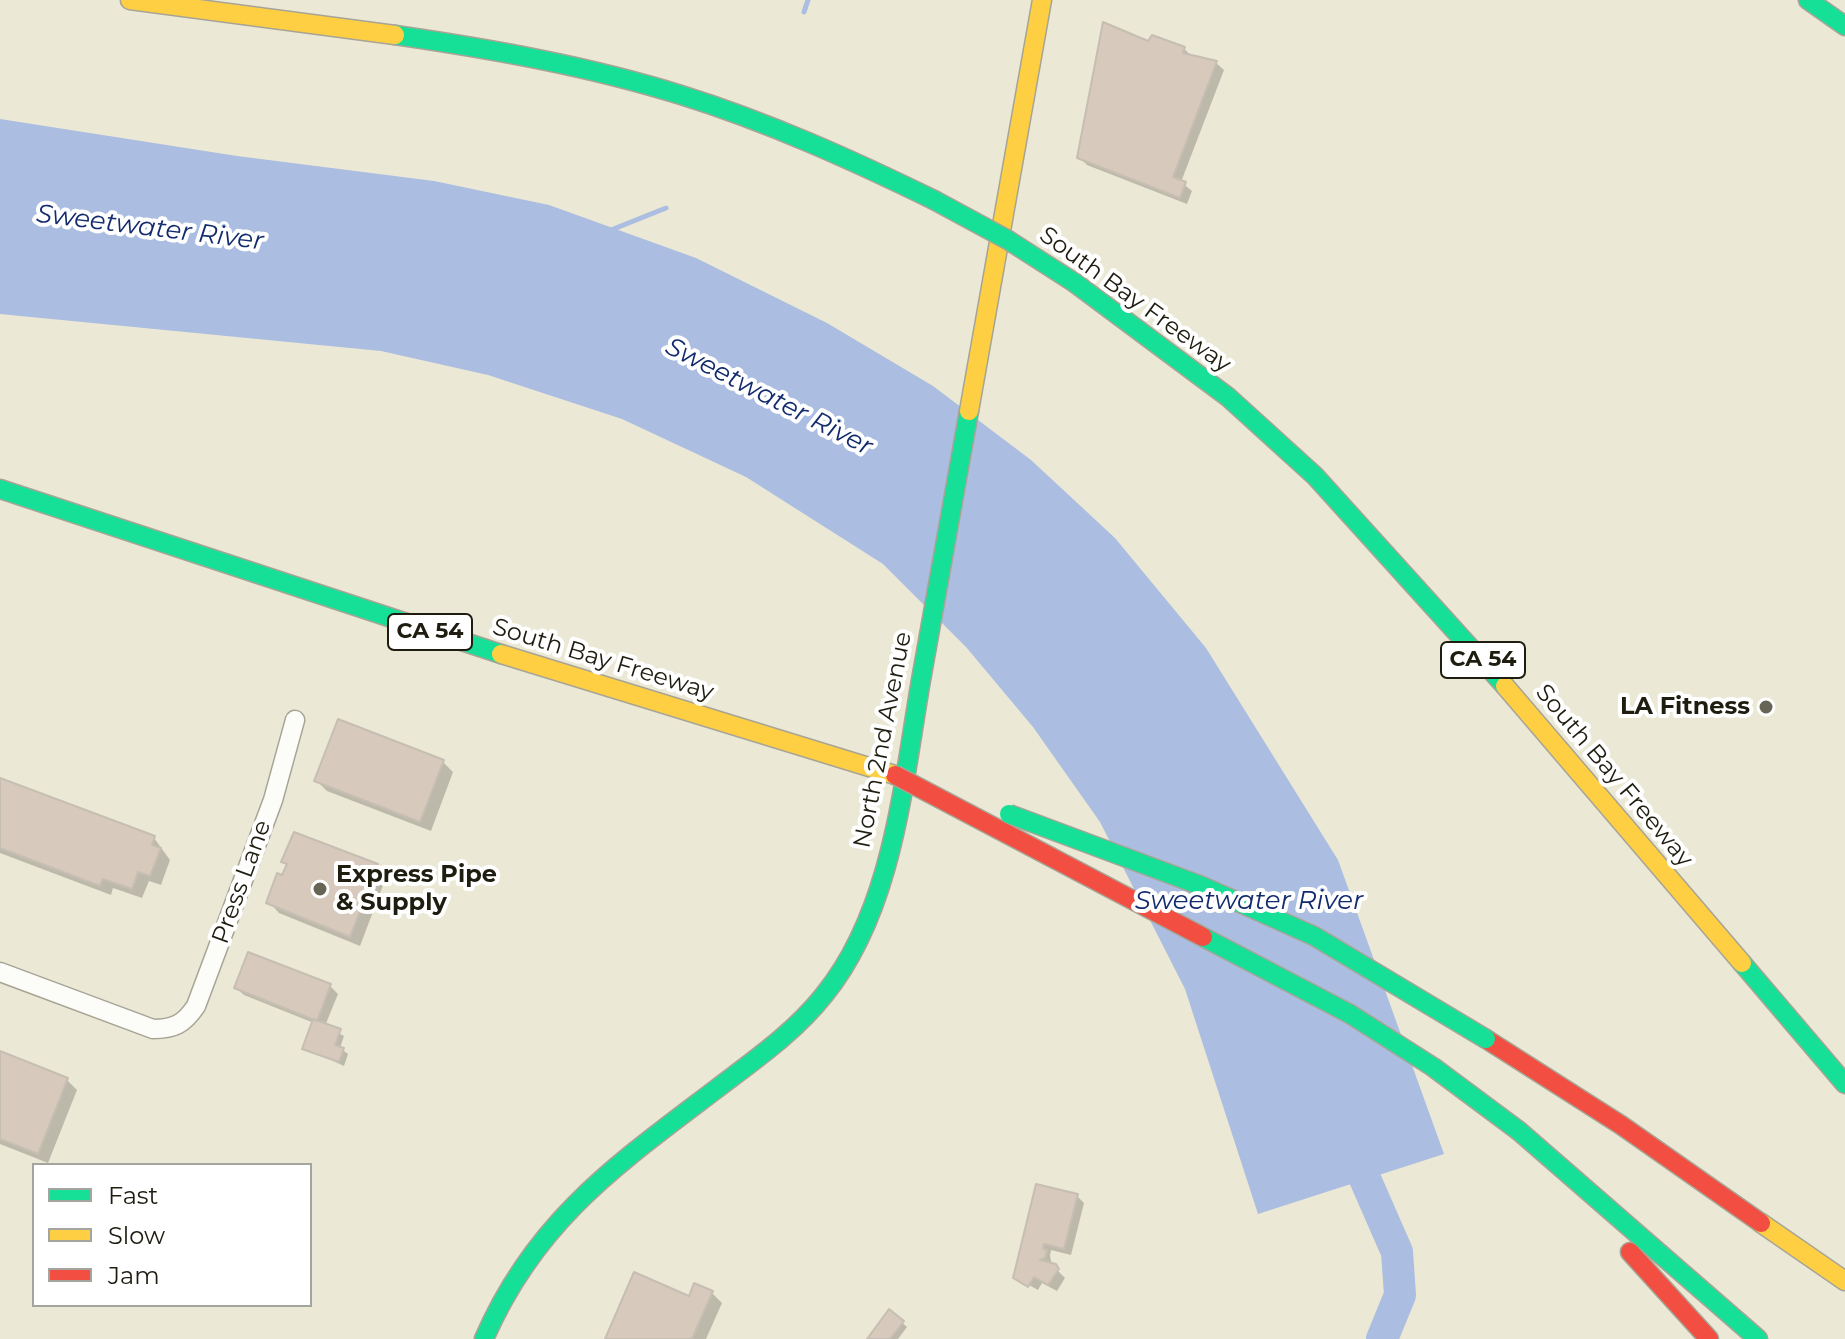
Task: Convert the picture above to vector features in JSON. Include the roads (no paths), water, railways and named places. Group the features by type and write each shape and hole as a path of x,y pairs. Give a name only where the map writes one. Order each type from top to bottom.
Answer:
{"main road":[{"name":"South Bay Freeway","path":"130,0 469,47 597,72 744,117 847,157 1008,240 1075,283 1228,397 1315,476 1503,683 1845,1084"},
{"path":"243,0 300,23"},
{"name":"North 2nd Avenue","path":"484,1339 493,1312 531,1253 562,1214 601,1179 787,1034 833,984 861,932 889,845 913,725 1042,0"},
{"path":"1808,0 1845,26"},
{"name":"South Bay Freeway","path":"0,489 418,628 895,775 1066,834 1244,905 1314,936 1486,1039 1621,1125 1845,1281"},
{"path":"895,775 1350,1014 1433,1067 1519,1131 1758,1339"},
{"path":"1752,974 1845,1061"},
{"path":"1558,1166 1709,1339"}],"street":[{"name":"Press Lane","path":"0,972 153,1029 168,1029 188,1019 196,1006 273,800 295,720"}],"water":[{"name":"Sweetwater River","path":"0,119 237,156 434,181 549,205 696,258 827,323 933,386 1031,460 1115,538 1206,648 1338,860 1444,1154 1258,1214 1185,989 1100,822 1033,727 966,647 883,564 746,477 622,419 488,375 381,351 0,314"}],"waterway":[{"path":"804,12 808,0"},
{"path":"611,230 666,208"},
{"name":"Sweetwater River","path":"1348,1140 1397,1252 1400,1295 1382,1339"}],"place":[{"name":"LA Fitness","path":"1766,707"},
{"name":"Express Pipe & Supply","path":"320,889"}]}
